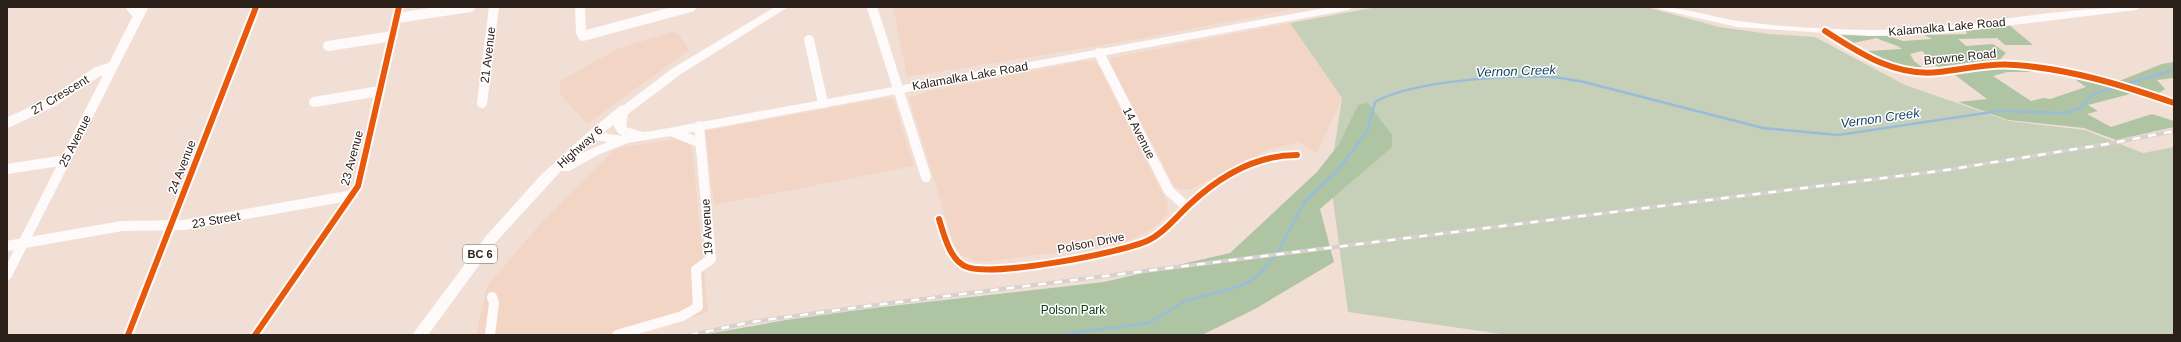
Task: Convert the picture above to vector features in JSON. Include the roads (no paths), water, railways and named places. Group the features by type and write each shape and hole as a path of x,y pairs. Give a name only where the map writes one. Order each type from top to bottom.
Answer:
{"main road":[{"name":"Highway 6","path":"420,335 491,238 546,178 591,136 624,110 706,52 783,7"},
{"name":"Kalamalka Lake Road","path":"1663,7 1737,24 1825,31 1909,33 1939,31 2136,7"},
{"name":"Kalamalka Lake Road","path":"591,136 617,140 652,135 1341,8"},
{"path":"624,110 619,120 621,130 627,133 652,135"},
{"path":"668,132 692,139 700,144"},
{"path":"546,178 595,151 652,135"}],"street":[{"path":"131,7 135,12 142,10"},
{"name":"24 Avenue","path":"128,335 169,226 177,213 256,7"},
{"name":"23 Avenue","path":"254,335 358,186 399,7"},
{"path":"397,18 470,7"},
{"name":"21 Avenue","path":"482,104 494,7"},
{"path":"580,7 581,32 583,36 591,35 657,11 691,7"},
{"path":"872,7 926,177"},
{"name":"25 Avenue","path":"7,276 142,10"},
{"name":"Browne Road","path":"1825,31 1876,63 1902,71 1927,73 1988,64 2016,65 2104,80 2174,103"},
{"path":"328,46 392,36"},
{"path":"809,40 823,103"},
{"name":"14 Avenue","path":"1099,53 1169,191 1187,207"},
{"name":"27 Crescent","path":"7,123 52,102 98,72 112,67"},
{"path":"314,102 380,91"},
{"name":"19 Avenue","path":"617,335 682,316 698,307 696,270 711,259 699,126"},
{"name":"Polson Drive","path":"939,219 945,240 954,257 968,268 988,270 1089,257 1128,248 1148,240 1165,229 1187,207 1210,188 1229,175 1254,162 1272,156 1297,155"},
{"path":"7,169 66,160"},
{"name":"23 Street","path":"7,246 122,226 184,225 353,195"},
{"path":"490,335 494,303 492,297"}],"waterway":[{"name":"Vernon Creek","path":"2126,84 2174,70"},
{"name":"Vernon Creek","path":"1058,335 1149,323 1185,301 1244,285 1258,276 1278,252 1305,201 1339,169 1368,130 1375,102 1411,89 1435,84 1485,78 1558,77 1580,81 1763,128 1838,135 1999,111 2066,113 2080,108 2093,94 2113,88"}],"railway":[{"path":"690,335 751,322 867,306 1940,171 2113,143 2174,131"}],"park label":[{"name":"Polson Park","path":"1073,310"}]}
